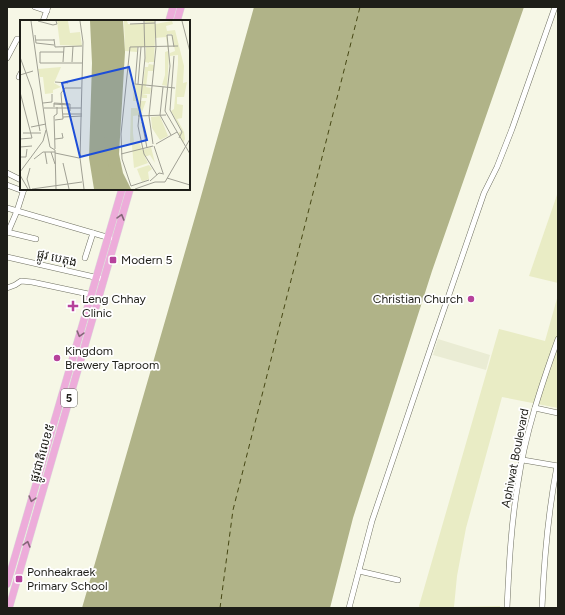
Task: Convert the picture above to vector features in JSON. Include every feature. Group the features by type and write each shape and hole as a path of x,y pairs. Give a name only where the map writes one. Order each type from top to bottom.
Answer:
{"highway":[{"path":"169,20 173,7"},
{"path":"177,20 181,7"},
{"name":"ផ្លូវជាតិលេខ៥","path":"112,238 122,190"},
{"name":"ផ្លូវជាតិលេខ៥","path":"7,584 112,238 130,190"},
{"name":"ផ្លូវជាតិលេខ៥","path":"9,608 94,296"}],"street":[{"path":"35,7 48,9 43,20"},
{"path":"349,608 372,521 484,193 497,167 512,128 555,7"},
{"path":"7,58 16,39 20,38"},
{"path":"7,173 20,180"},
{"path":"7,185 20,189"},
{"path":"24,190 18,211 8,232 36,240"},
{"path":"7,208 112,238"},
{"path":"85,258 93,233"},
{"name":"ផ្លូវ បេតុង","path":"7,257 100,278"},
{"path":"7,288 20,281 32,282 94,296"},
{"name":"Aphiwat Boulevard","path":"507,608 510,545 518,482 534,408 558,339"},
{"path":"534,408 558,413"},
{"path":"523,460 557,466 552,488 545,548 542,608"},
{"path":"359,571 398,580"}],"shaded area":[{"path":"254,7 524,7 432,271 353,518 330,608 82,608 198,207"},
{"path":"558,192 558,283 529,276"},
{"path":"558,295 558,408 502,397 466,528 457,576 454,607 500,606 500,608 420,608 419,606 499,329 545,341"},
{"path":"438,339 490,355 486,370 433,355"}],"ferry route":[{"path":"220,608 233,510 360,7"}],"place":[{"name":"Modern 5","path":"113,260"},
{"name":"Christian Church","path":"471,299"},
{"name":"Leng Chhay Clinic","path":"73,306"},
{"name":"Kingdom Brewery Taproom","path":"57,358"},
{"name":"Ponheakraek Primary School","path":"19,579"}]}
